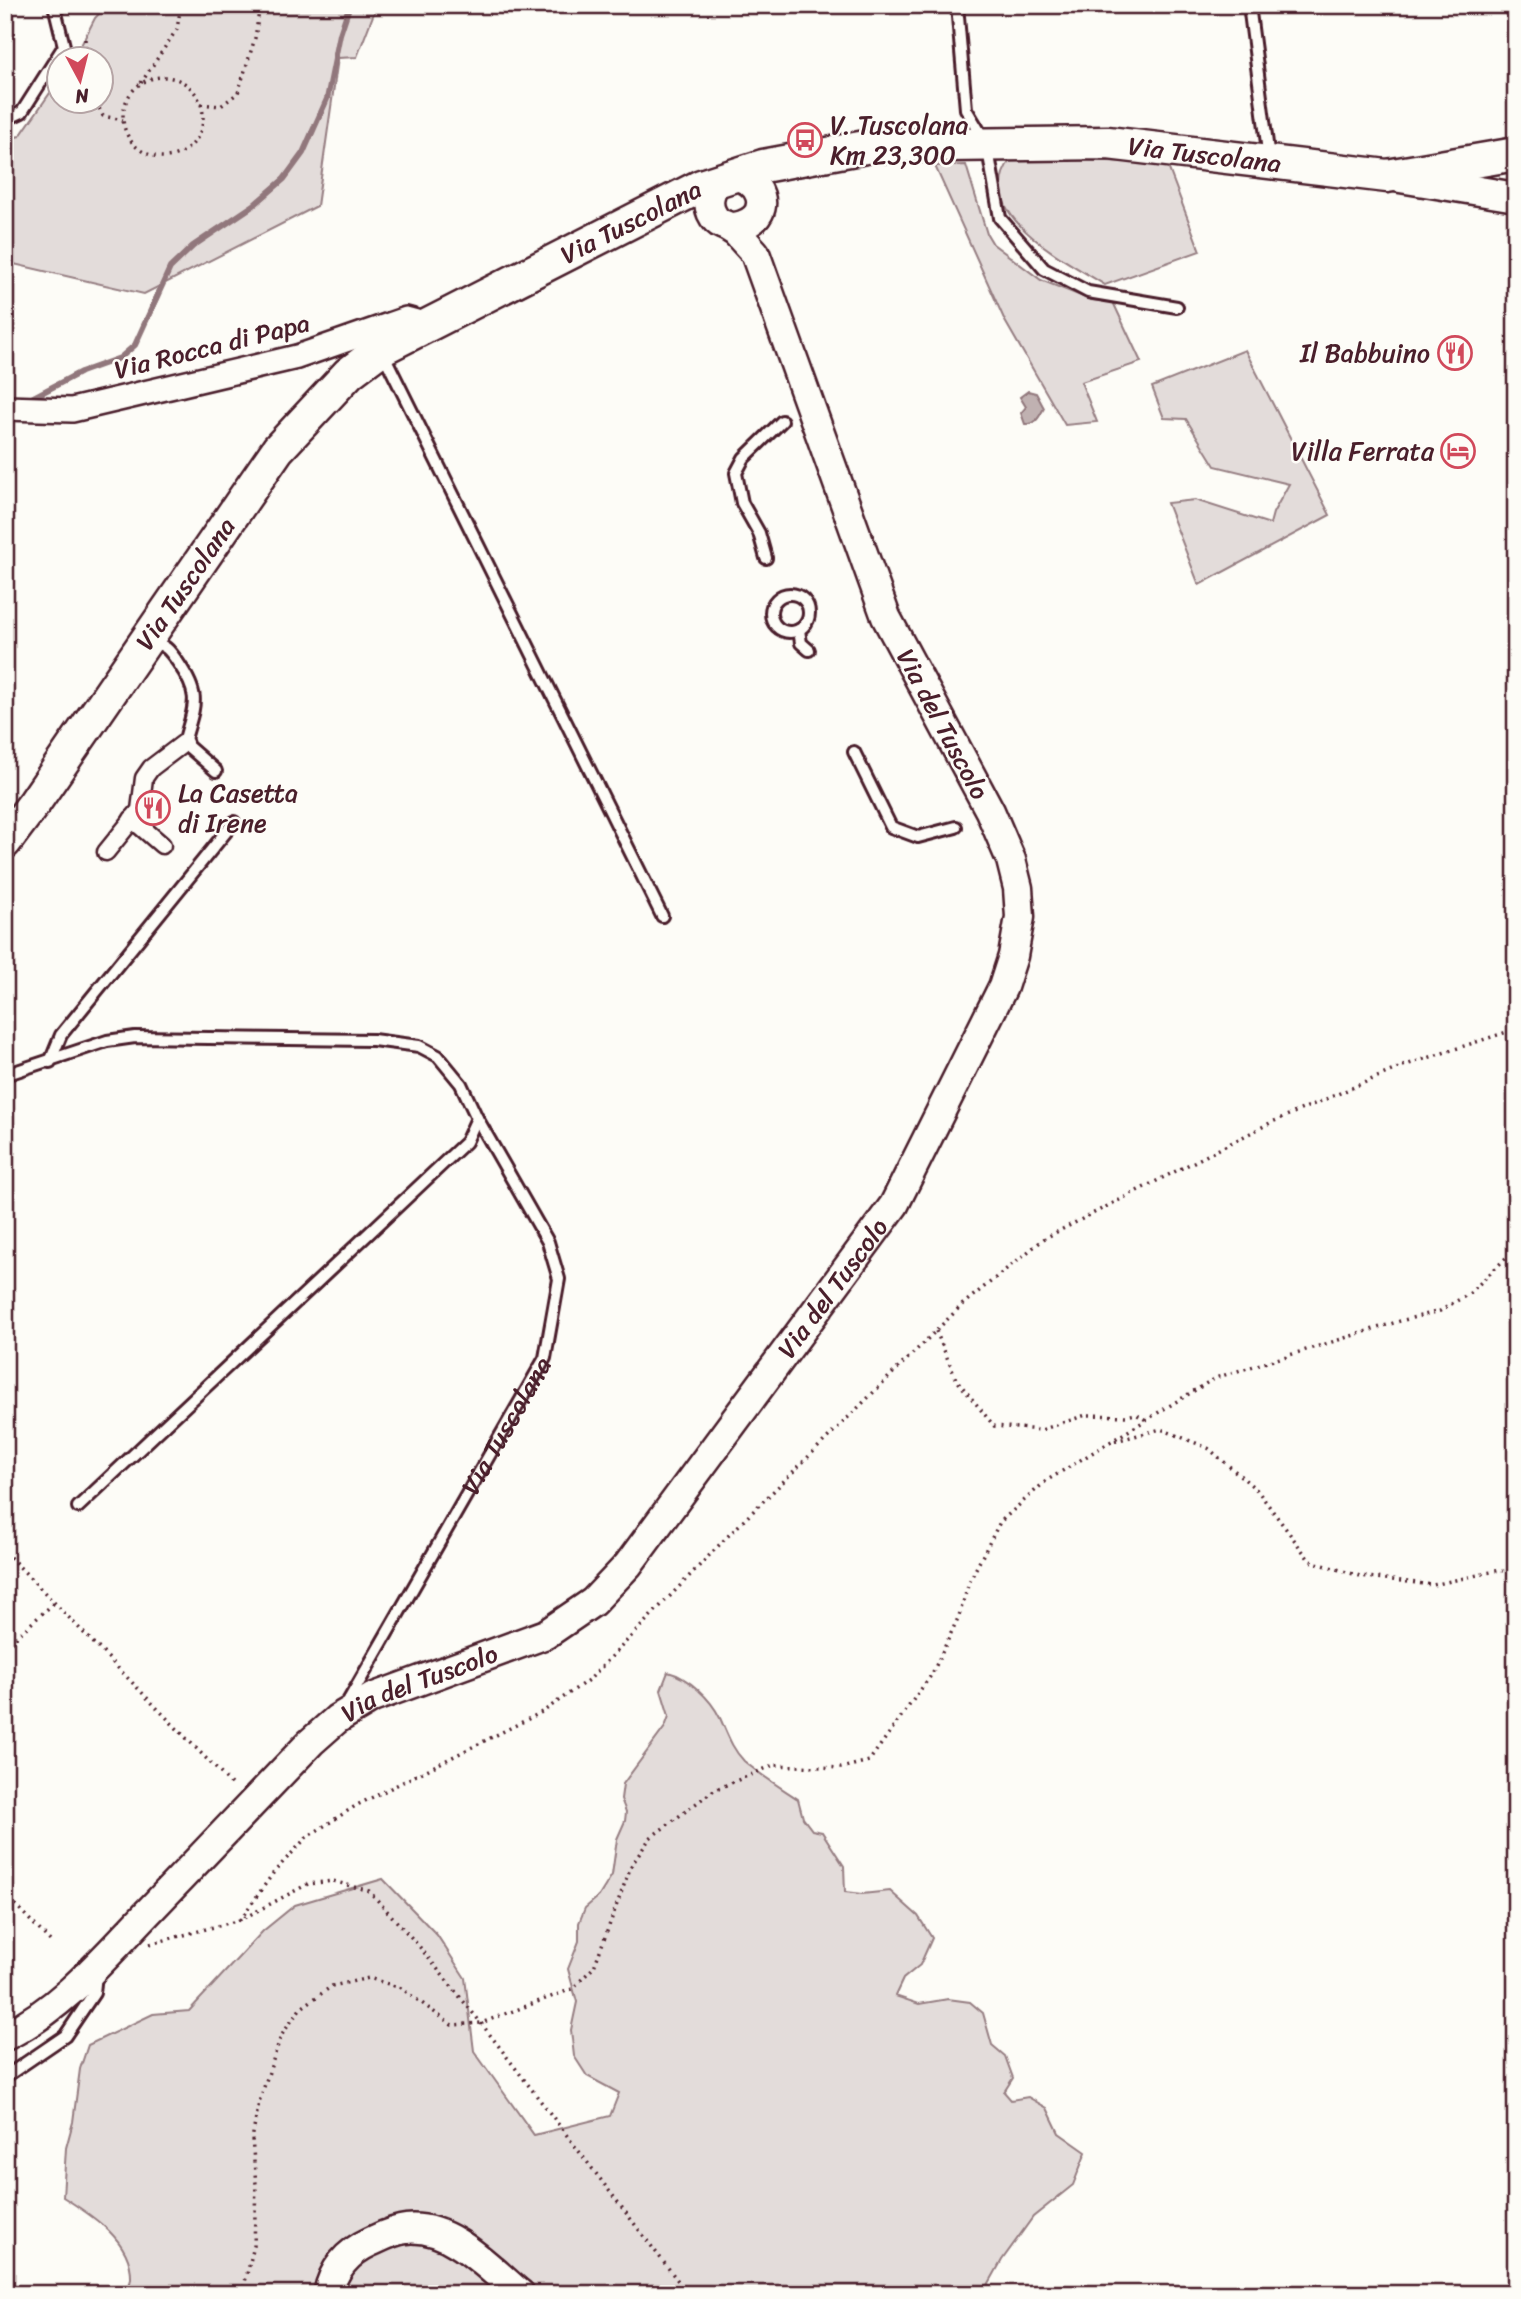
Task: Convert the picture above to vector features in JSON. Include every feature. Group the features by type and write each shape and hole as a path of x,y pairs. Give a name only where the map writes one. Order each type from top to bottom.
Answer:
{"main road":[{"name":"Via Tuscolana","path":"5,842 278,449 349,373 381,349 664,205 726,177 786,161 871,146 1108,143 1387,176 1473,176 1516,154"}],"street":[{"path":"755,253 760,208 760,196 752,182 745,177 726,177 713,186 708,202 713,215 722,223 740,226 748,224 760,208 775,171 786,161"},
{"path":"1473,176 1516,197"},
{"path":"664,205 694,208 736,232 755,253"},
{"name":"Via del Tuscolo","path":"5,2036 45,2013 105,1956 311,1742 337,1719 372,1698 546,1634 593,1602 611,1584 894,1205 995,1004 1013,956 1020,917 1018,888 1011,860 990,811 886,617 755,253"},
{"name":"Via Rocca di Papa","path":"5,408 72,410 297,357 406,319 428,325"},
{"path":"106,852 140,810 144,778 151,768 184,743"},
{"path":"132,819 162,845"},
{"path":"328,2294 336,2269 350,2254 382,2237 405,2229 431,2231 446,2237 520,2294"}],"lane":[{"path":"5,120 22,112 64,46 54,5"},
{"path":"957,5 966,109 987,144 1000,218 1044,269 1088,292 1177,307"},
{"path":"1249,5 1270,164"},
{"path":"381,349 662,916"},
{"path":"766,558 759,533 742,503 736,473 744,458 782,421"},
{"path":"799,630 801,643 809,650"},
{"path":"147,640 167,646 192,684 194,705 184,743 216,771"},
{"path":"854,752 891,827 918,837 956,827"},
{"path":"50,1062 61,1035 234,822"},
{"name":"Via Tuscolana","path":"5,1075 107,1041 135,1037 373,1040 419,1046 438,1056 461,1084 477,1118 548,1242 559,1279 545,1358 337,1719"},
{"path":"78,1507 466,1142 477,1118"},
{"path":"5,2077 65,2036 94,1993 105,1956"}],"path":[{"path":"141,83 152,78 176,79 195,93 201,104 201,130 194,142 184,151 171,156 144,152 126,133 123,120 127,99 177,29 181,5"},
{"path":"201,104 221,106 238,93 255,38 260,5"},
{"path":"85,39 85,46"},
{"path":"103,116 123,120"},
{"path":"240,1920 274,1872 307,1837 357,1805 544,1711 591,1678 726,1538 963,1304 1045,1238 1270,1123 1403,1066 1516,1029"},
{"path":"242,2294 254,2246 256,2184 252,2139 259,2102 281,2036 300,2009 332,1986 369,1979 401,1987 453,2025 481,2023 572,1989 594,1967 631,1866 650,1838 714,1790 774,1765 841,1768 869,1761 932,1674 959,1616 969,1582 1000,1522 1046,1481 1215,1378 1440,1311 1470,1293 1516,1248"},
{"path":"936,1331 956,1379 994,1426 1041,1430 1086,1415 1136,1414 1146,1420"},
{"path":"1111,1442 1161,1429 1208,1448 1257,1490 1310,1561 1360,1576 1433,1585 1500,1570 1516,1576"},
{"path":"5,1552 231,1784"},
{"path":"5,1647 54,1603"},
{"path":"105,1956 240,1920 308,1884 333,1881 369,1891 418,1945 481,2023 688,2294"},
{"path":"5,1894 52,1943"}],"shaded area":[{"path":"107,5 377,5 357,57 338,58 317,206 144,294 5,262 5,139 20,136 46,99 46,116 116,116 116,46 81,46 95,18"},
{"path":"1029,157 1167,164 1200,251 1105,285 1048,249 1028,234 1013,217 1003,199 1001,179 1011,159"},
{"path":"966,165 987,234 993,244 1041,280 1091,300 1113,302 1141,362 1081,382 1097,422 1065,425 1005,321 935,166"},
{"path":"1245,350 1330,515 1199,585 1167,503 1195,500 1270,524 1289,484 1215,466 1186,419 1164,418 1152,387"},
{"path":"1028,391 1036,393 1044,408 1035,422 1025,424 1021,413 1026,407 1020,397"},
{"path":"668,1672 691,1684 705,1696 744,1761 798,1799 803,1818 812,1830 822,1832 844,1866 845,1892 862,1894 890,1891 918,1916 932,1938 920,1965 903,1979 895,1996 919,2004 948,1999 970,2002 983,2013 992,2045 1005,2056 1013,2078 1004,2092 1011,2100 1028,2097 1047,2108 1059,2133 1086,2152 1073,2185 1033,2217 1002,2260 983,2294 125,2294 131,2278 130,2264 125,2252 108,2230 63,2197 66,2148 73,2122 80,2069 88,2045 153,2014 189,2011 263,1931 295,1905 383,1879 437,1935 465,1978 474,2051 534,2135 610,2116 619,2093 587,2076 574,2056 571,2030 577,2002 568,1969 579,1941 579,1923 585,1908 599,1896 612,1875 617,1839 625,1821 626,1812 621,1799 623,1784 665,1727 669,1716 661,1690"}],"waterway":[{"path":"26,401 81,372 120,358 135,345 170,268 193,246 254,205 284,179 303,153 327,99 347,5"},
{"path":"5,424 12,418"}],"place":[{"name":"V. Tuscolana Km 23,300","path":"805,140"},
{"name":"Il Babbuino","path":"1455,353"},
{"name":"Villa Ferrata","path":"1458,451"},
{"name":"La Casetta di Irene","path":"153,808"}]}
